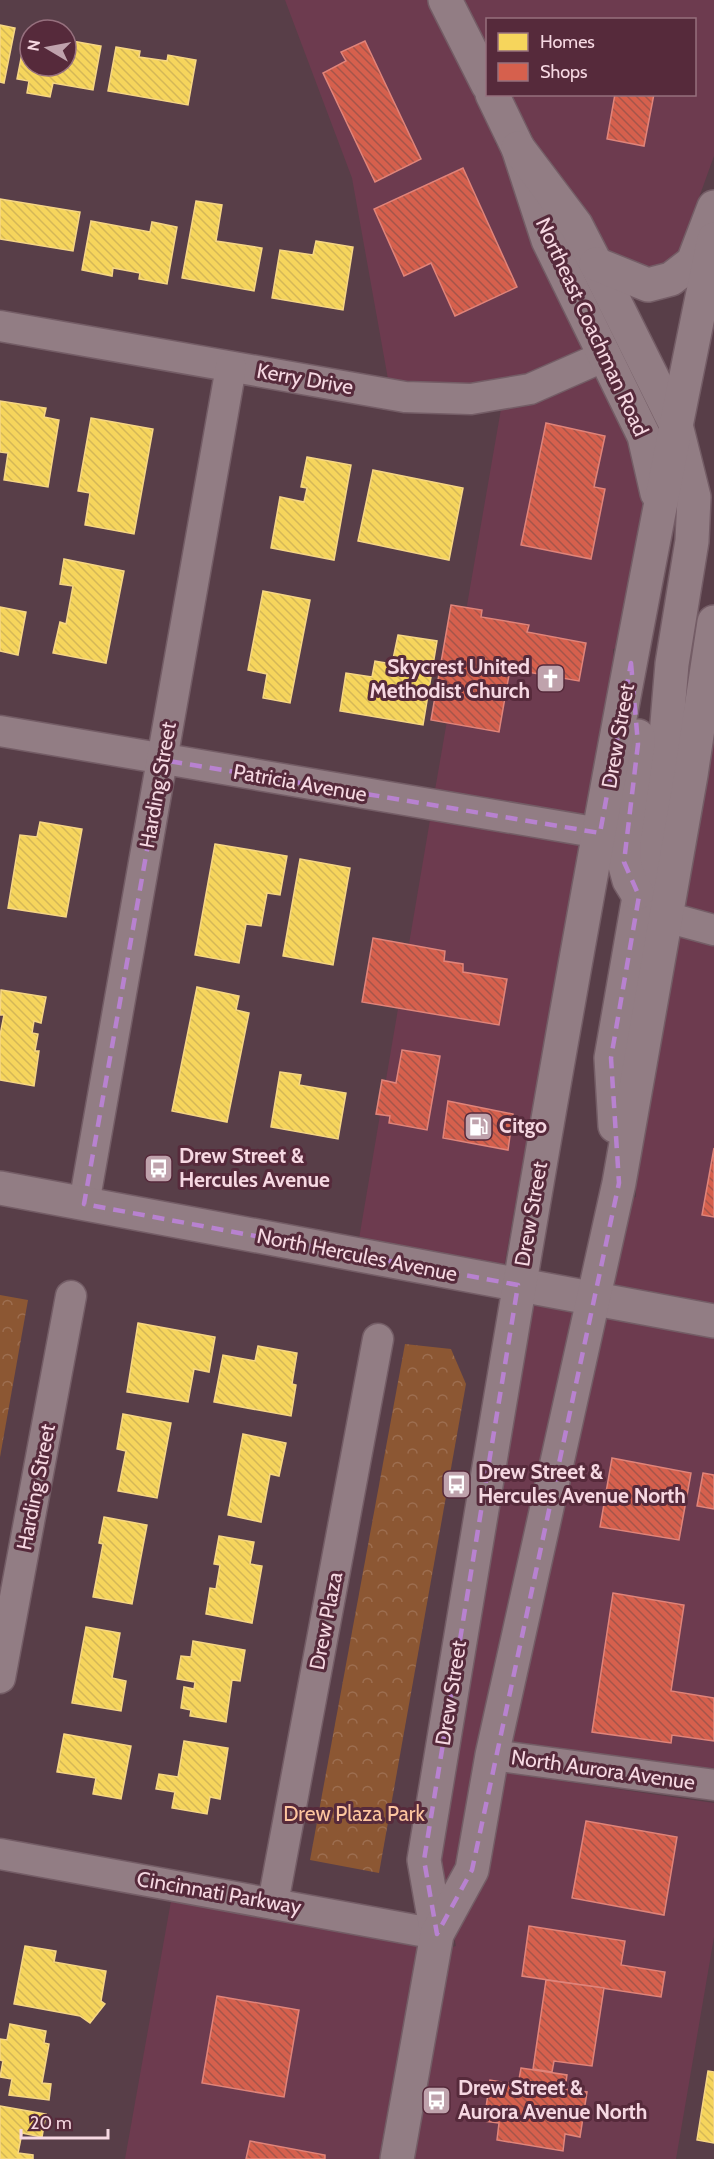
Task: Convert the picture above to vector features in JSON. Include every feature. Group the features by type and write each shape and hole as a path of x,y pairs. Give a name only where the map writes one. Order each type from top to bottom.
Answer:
{"main road":[{"path":"445,0 486,81"},
{"name":"Northeast Coachman Road","path":"493,96 518,148 548,240 644,436 660,507"},
{"name":"Northeast Coachman Road","path":"518,148 576,225 675,425"},
{"path":"596,264 648,285 670,279 693,262 714,207"},
{"name":"Drew Street","path":"437,1934 424,1860 518,1285 675,425 714,239"},
{"name":"Drew Street","path":"619,1183 611,1058 665,747 672,664 692,541 694,497 675,425"},
{"name":"Drew Street","path":"397,2159 437,1934 472,1870 492,1755 619,1183 691,775 714,622"},
{"path":"631,663 638,744 624,842 624,862 628,880 639,896 666,917"},
{"name":"North Hercules Avenue","path":"0,1188 714,1321"}],"street":[{"name":"Kerry Drive","path":"0,326 405,397 471,399 530,389 605,356"},
{"name":"Harding Street","path":"84,1204 231,367"},
{"name":"Patricia Avenue","path":"0,731 600,833"},
{"path":"666,917 714,930"},
{"name":"Harding Street","path":"0,1678 71,1296"},
{"name":"Drew Plaza","path":"273,1903 378,1339"},
{"name":"North Aurora Avenue","path":"492,1755 714,1785"},
{"name":"Cincinnati Parkway","path":"0,1854 437,1934"}],"highlighted area":[{"path":"631,663 638,744 624,862 639,896 611,1058 619,1183 472,1870 437,1934 424,1860 518,1285 84,1204 163,760 600,833"}],"shaded area":[{"path":"285,0 427,0 497,141 495,143 503,154 584,348 524,374 469,384 407,382 388,379 352,178"},
{"path":"464,0 714,0 714,156 679,253 662,265 649,269 608,253 534,142 530,130 511,96 696,96 696,18 486,18 486,46"},
{"path":"597,376 628,440 643,507 617,648 613,649 614,662 586,816 435,790 501,409 538,402"},
{"path":"714,734 714,914 685,907"},
{"path":"430,820 580,845 504,1267 359,1239"},
{"path":"680,936 714,946 714,1305 613,1288 632,1201 636,1197 636,1185"},
{"path":"532,1303 574,1311 478,1738 456,1864 445,1884 441,1861"},
{"path":"607,1317 714,1335 714,1773 512,1743"},
{"path":"506,1773 714,1803 714,1937 676,2159 414,2159 452,1947 456,1946 454,1937 489,1872"},
{"path":"171,1901 418,1945 379,2159 125,2159"}],"green space":[{"path":"0,1295 28,1300 0,1457"},
{"name":"Drew Plaza Park","path":"405,1344 451,1349 466,1384 379,1873 310,1860"}],"building: Homes":[{"path":"0,25 15,28 4,83 0,82"},
{"path":"78,42 101,46 93,90 53,83 50,97 27,93 29,81 17,79 18,74 18,78 78,78"},
{"path":"116,47 140,51 139,57 167,61 168,55 196,60 188,105 108,91"},
{"path":"0,199 80,212 73,251 0,239"},
{"path":"196,201 222,205 216,241 262,248 254,291 182,278"},
{"path":"91,221 150,232 152,222 177,227 167,284 139,279 140,273 113,268 112,276 82,270"},
{"path":"316,241 353,247 343,310 272,298 280,250 313,255"},
{"path":"0,401 46,408 44,417 59,420 48,487 4,480 8,453 0,452"},
{"path":"91,418 153,429 134,534 85,525 90,493 78,491"},
{"path":"307,457 351,465 334,560 271,548 280,497 304,502 307,488 301,487"},
{"path":"373,470 463,488 449,560 358,541"},
{"path":"64,559 124,571 106,663 53,653 60,622 66,624 73,586 60,584"},
{"path":"263,591 310,600 290,703 263,698 267,674 248,670"},
{"path":"0,607 26,612 18,655 0,651"},
{"path":"398,635 437,641 423,725 340,711 346,673 372,677 375,661 392,664"},
{"path":"40,822 82,829 66,917 8,908 20,835 37,837"},
{"path":"215,844 287,856 280,895 267,893 261,926 246,924 239,963 195,955"},
{"path":"300,859 350,868 333,965 283,956"},
{"path":"197,987 239,996 236,1010 249,1013 227,1122 172,1111"},
{"path":"1,990 46,997 41,1023 34,1021 32,1033 38,1034 35,1051 39,1051 34,1086 0,1080 0,1035 4,1015 0,1015"},
{"path":"280,1072 301,1075 299,1085 346,1093 338,1139 271,1127"},
{"path":"138,1323 215,1337 209,1372 194,1369 188,1402 127,1392"},
{"path":"258,1346 297,1353 292,1384 296,1385 291,1416 214,1402 223,1355 255,1361"},
{"path":"123,1414 171,1423 157,1498 118,1491 126,1451 117,1449"},
{"path":"243,1434 286,1443 279,1476 270,1474 261,1522 228,1515"},
{"path":"104,1517 147,1525 132,1604 93,1597 103,1544 99,1543"},
{"path":"219,1536 254,1542 250,1564 262,1566 252,1623 206,1614 210,1588 216,1589 220,1565 214,1564"},
{"path":"86,1627 120,1633 112,1678 126,1681 121,1711 72,1703"},
{"path":"193,1641 245,1650 240,1681 232,1680 226,1722 190,1716 191,1710 181,1708 184,1687 194,1689 195,1682 177,1679 181,1656 191,1657"},
{"path":"64,1734 131,1746 121,1799 93,1794 96,1778 57,1772"},
{"path":"184,1741 228,1748 220,1799 210,1797 207,1814 172,1808 175,1792 156,1789 159,1774 178,1777"},
{"path":"25,1946 56,1951 54,1962 106,1971 101,2001 105,2004 90,2023 80,2016 14,2004"},
{"path":"10,2024 46,2031 44,2043 49,2044 42,2083 51,2084 49,2100 9,2095 12,2079 0,2077 3,2061 0,2060 0,2039 7,2040"},
{"path":"708,2071 714,2072 714,2143 697,2140"},
{"path":"0,2106 46,2114 42,2137 22,2133 18,2153 33,2155 33,2159 0,2159"}],"building: Shops":[{"path":"365,41 421,159 375,182 323,73 346,61 341,52"},
{"path":"615,96 654,96 644,146 607,139"},
{"path":"463,168 517,287 455,316 431,263 404,276 374,209"},
{"path":"546,423 605,436 594,487 605,489 591,559 521,545"},
{"path":"451,605 482,610 481,617 529,625 527,632 586,643 579,681 510,669 499,732 431,720"},
{"path":"373,938 445,951 444,961 463,964 463,972 507,979 499,1025 362,1002"},
{"path":"402,1050 440,1056 427,1130 389,1123 390,1116 376,1114 382,1080 396,1083"},
{"name":"Citgo","path":"448,1101 513,1114 508,1150 443,1138"},
{"path":"714,1148 714,1217 702,1215"},
{"path":"612,1458 691,1473 679,1540 600,1527"},
{"path":"703,1473 714,1475 714,1509 697,1506"},
{"path":"613,1593 684,1605 671,1691 714,1698 714,1741 672,1735 671,1743 592,1732"},
{"path":"586,1821 677,1837 664,1915 572,1898"},
{"path":"529,1926 625,1941 621,1965 665,1972 661,1997 522,1976"},
{"path":"546,1980 604,1988 592,2066 554,2061 552,2072 533,2069"},
{"path":"217,1996 299,2010 284,2097 202,2083"},
{"path":"521,2068 567,2075 565,2089 587,2092 580,2137 565,2134 563,2151 497,2140 499,2123 484,2121 490,2080 518,2085"},
{"path":"250,2141 325,2155 325,2159 246,2159"}],"place":[{"name":"Skycrest United Methodist Church","path":"551,679"},
{"name":"Citgo","path":"478,1126"},
{"name":"Drew Street & Hercules Avenue","path":"158,1168"},
{"name":"Drew Street & Hercules Avenue North","path":"457,1484"},
{"name":"Drew Street & Aurora Avenue North","path":"437,2100"}]}
